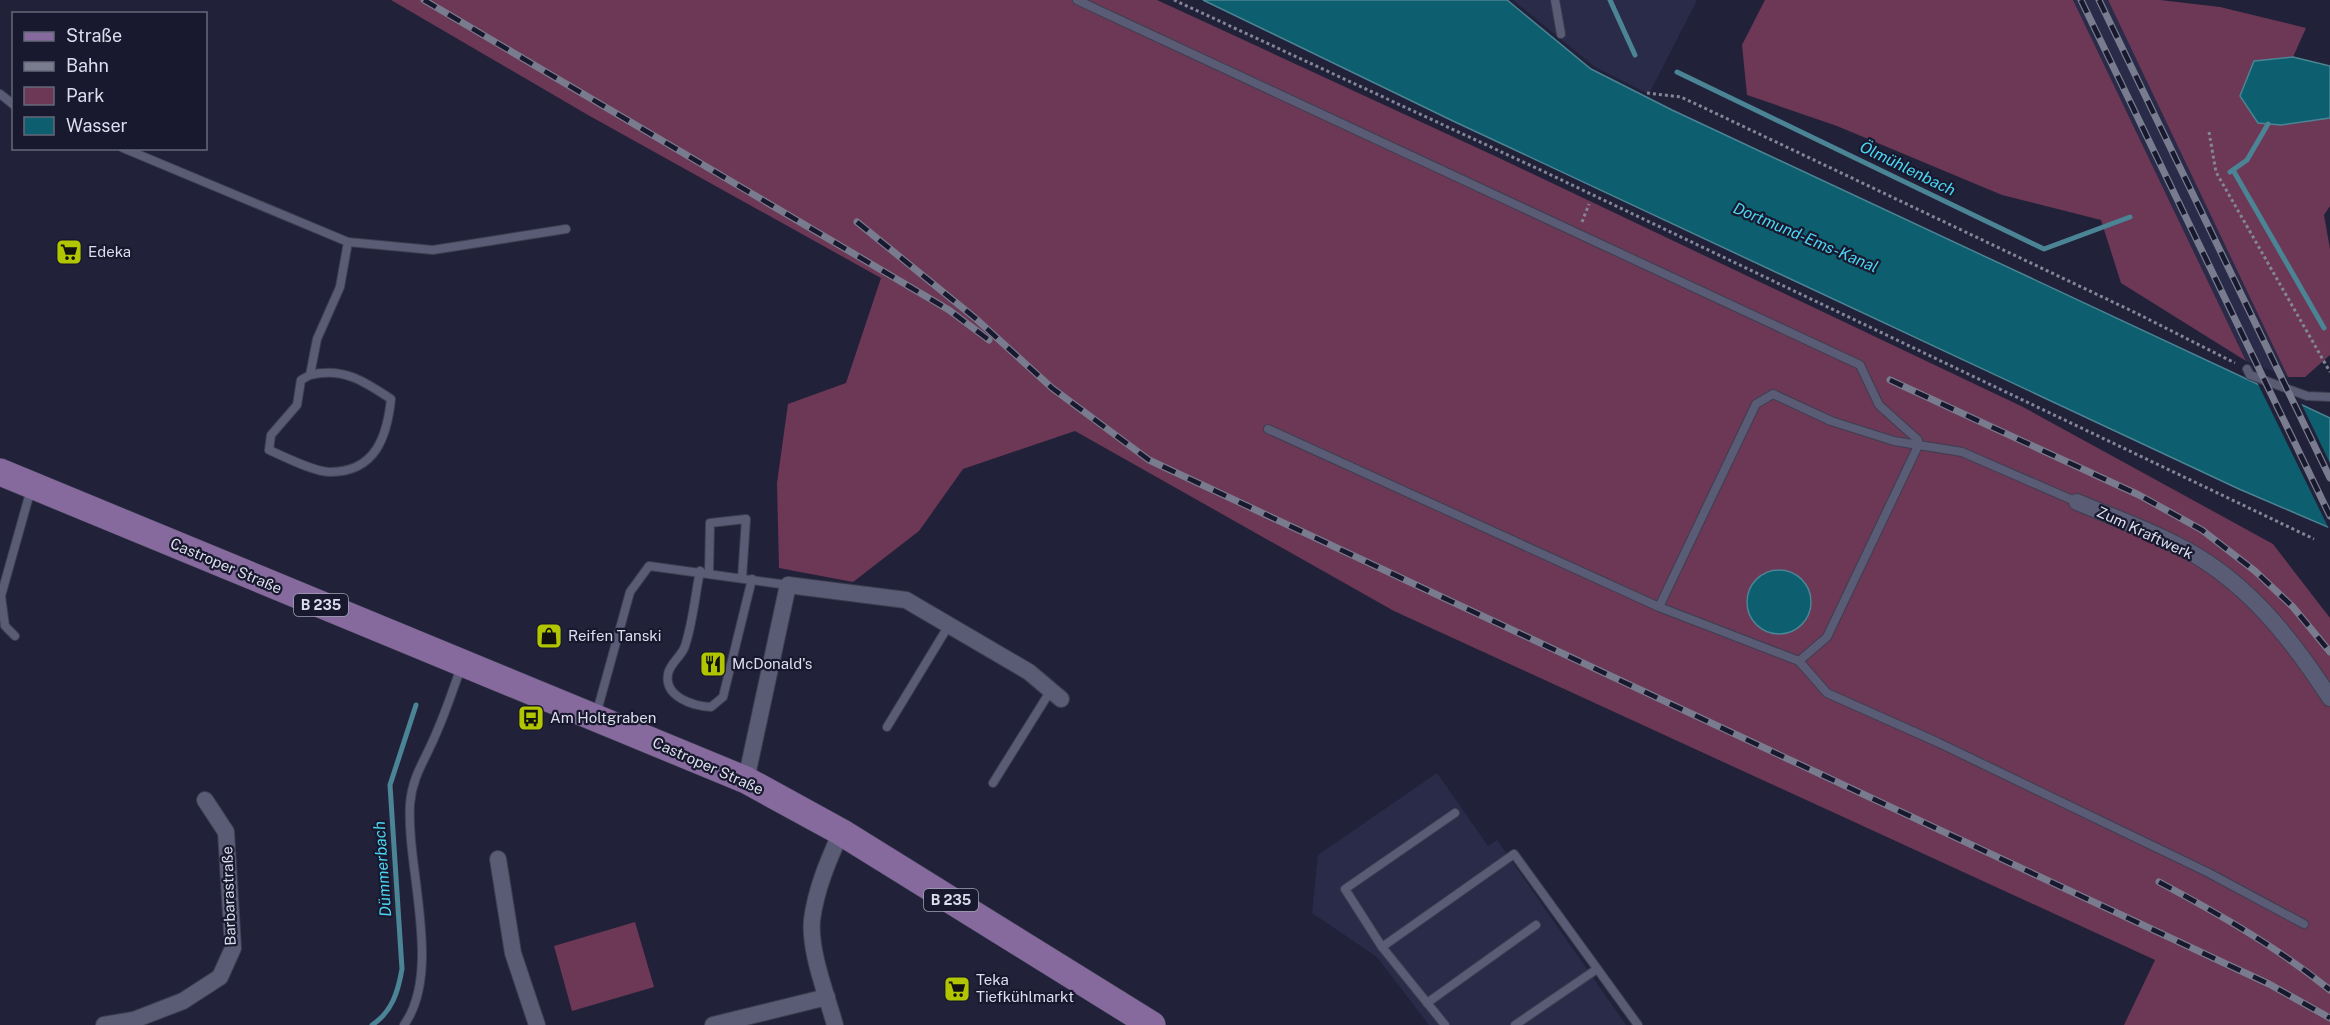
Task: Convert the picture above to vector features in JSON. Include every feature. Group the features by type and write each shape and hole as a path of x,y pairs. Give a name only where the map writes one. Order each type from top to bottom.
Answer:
{"main road":[{"name":"Castroper Straße","path":"0,472 463,664 596,716 746,780 841,832 1152,1025"}],"street":[{"name":"Zum Kraftwerk","path":"2078,502 2175,544 2217,569 2252,599 2296,647 2330,698"},
{"path":"746,780 788,585 906,600 1029,672 1056,695"},
{"name":"Barbarastraße","path":"104,1025 134,1020 183,1001 220,977 233,948 226,832 205,800"},
{"path":"835,1025 815,949 812,922 820,881 841,832"},
{"path":"498,860 513,953 537,1025"},
{"path":"713,1025 827,997"}],"lane":[{"path":"1077,0 1860,364 1879,405 1918,441 1918,446 1827,637 1799,661"},
{"path":"1555,0 1561,34"},
{"path":"0,94 12,103"},
{"path":"128,150 348,242 433,250 566,229"},
{"path":"309,375 323,372 359,377 392,399 388,424 380,448 357,466 329,472 269,450 271,435 297,405 301,380 309,375 317,339 340,286 348,242"},
{"path":"2247,369 2250,375 2307,396 2330,397"},
{"path":"1659,608 1756,404 1773,394 1831,421 1894,441 1962,452 2078,502"},
{"path":"1268,429 1659,608 1799,661 1827,693 1937,742 2188,862 2304,924"},
{"path":"15,636 5,626 1,596 32,485"},
{"path":"700,572 685,648 668,673 669,684 677,697 698,706 711,707 723,698 747,579 746,519 710,523 709,573"},
{"path":"596,716 630,592 649,566 788,585"},
{"path":"887,727 949,625"},
{"path":"404,1025 417,999 421,976 418,897 410,805 414,778 435,738 463,664"},
{"path":"993,783 1056,695"},
{"path":"1445,1025 1382,946 1345,889 1455,813"},
{"path":"1382,946 1514,854 1638,1025"},
{"path":"1427,1003 1536,925"},
{"path":"1515,1025 1597,969"}],"path":[{"path":"1174,0 1549,174 2313,540"},
{"path":"1647,93 1681,98 1715,113 2134,312 2247,369"},
{"path":"2209,132 2216,172 2330,372"},
{"path":"1577,232 1589,204"}],"shaded area":[{"path":"1513,0 1697,0 1649,94 1595,67"},
{"path":"2073,0 2108,0 2288,377 2246,361"},
{"path":"1437,773 1488,846 1497,840 1626,1025 1429,1025 1377,957 1312,913 1318,855"}],"green space":[{"path":"391,0 1157,0 1497,157 2023,407 2273,544 2330,618 2330,1025 2124,1025 2155,960 1394,611 1075,431 963,469 919,531 853,582 779,568 777,483 788,404 846,383 881,278 588,115"},
{"path":"1765,0 2073,0 2246,361 2121,283 2101,220 2002,195 1837,126 1747,95 1742,45"},
{"path":"2108,0 2160,0 2220,7 2306,28 2293,57 2254,61 2306,121 2330,118 2330,206 2324,215 2330,249 2330,355 2305,377 2288,377"},
{"path":"635,922 654,987 572,1011 554,946"}],"water":[{"name":"Dortmund-Ems-Kanal","path":"1203,0 1507,0 1591,69 1672,110 2330,418 2330,528 2239,489 1453,121"},
{"path":"2293,57 2330,66 2330,118 2281,125 2258,123 2240,96 2254,61"},
{"path":"1779,570 1791,572 1802,579 1809,590 1811,602 1809,614 1802,625 1791,632 1779,634 1767,632 1756,625 1749,614 1747,602 1749,590 1756,579 1767,572"}],"pier":[{"path":"2256,380 2300,401 2330,463 2330,531"}],"waterway":[{"name":"Ölmühlenbach","path":"1610,0 1635,55"},
{"name":"Ölmühlenbach","path":"1677,72 2044,249 2130,217"},
{"name":"Ölmühlenbach","path":"2230,172 2247,160 2268,124"},
{"path":"2233,170 2324,328"},
{"name":"Dümmerbach","path":"372,1025 385,1014 393,1001 402,969 390,785 416,705"}],"railway":[{"path":"424,0 949,310 989,340"},
{"path":"2081,0 2330,516"},
{"path":"2099,0 2330,478"},
{"path":"857,222 975,318 1052,388 1149,460 2269,984 2330,1018"},
{"path":"1890,380 2139,495 2202,530 2255,571 2293,607 2330,652"},
{"path":"2159,882 2247,932 2289,959 2330,990"}],"place":[{"name":"Edeka","path":"69,252"},
{"name":"Reifen Tanski","path":"549,636"},
{"name":"McDonald's","path":"713,664"},
{"name":"Am Holtgraben","path":"531,718"},
{"name":"Teka Tiefkühlmarkt","path":"957,989"}]}
